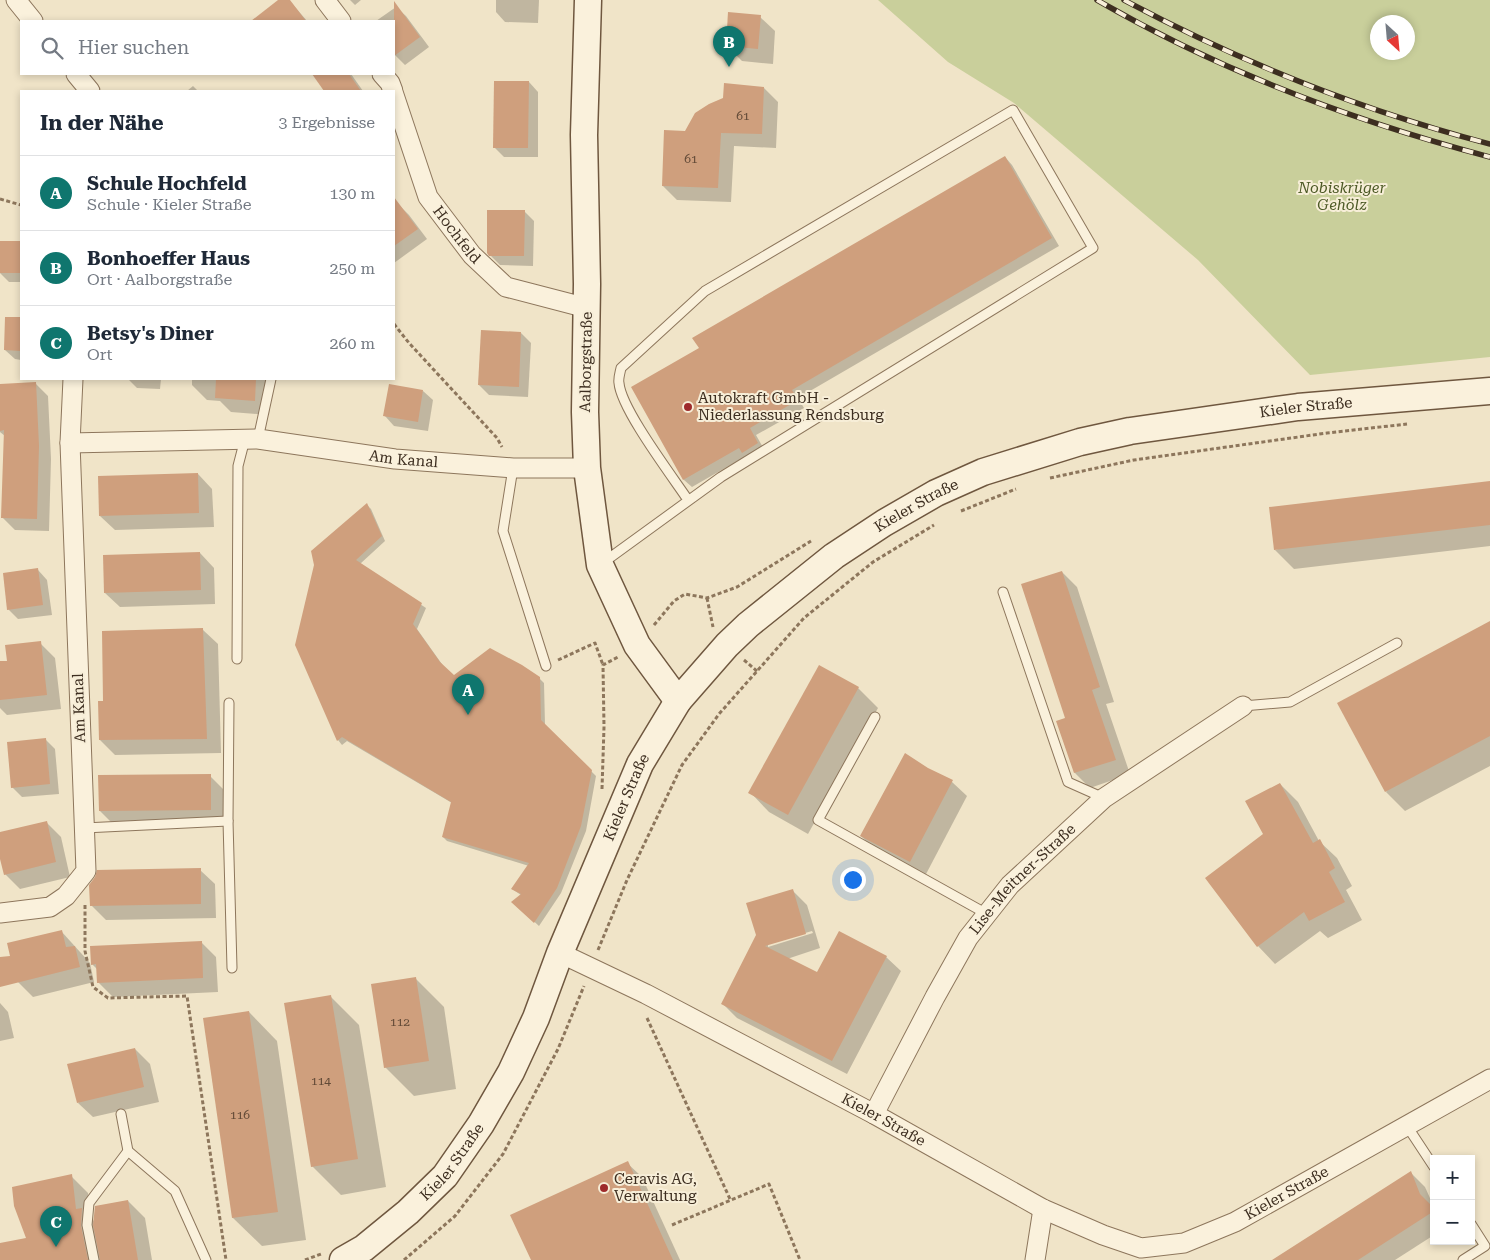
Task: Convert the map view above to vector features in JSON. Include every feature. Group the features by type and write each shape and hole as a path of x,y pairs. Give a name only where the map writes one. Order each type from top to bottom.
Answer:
{"main road":[{"name":"Aalborgstraße","path":"588,0 584,135 587,468 600,565 638,646 678,701"},
{"name":"Kieler Straße","path":"334,1256 364,1248 408,1212 444,1176 476,1131 511,1072 536,1018 560,954 640,764 678,701 727,645 834,556 884,523 936,493 983,472 1080,442 1130,431 1298,407 1478,392"}],"street":[{"path":"16,0 32,20"},
{"path":"325,0 340,20"},
{"path":"77,75 89,90"},
{"name":"Hochfeld","path":"383,75 390,83 392,90"},
{"name":"Hochfeld","path":"395,99 428,197 472,255 506,287 587,308"},
{"name":"Am Kanal","path":"73,380 70,443 86,872"},
{"name":"Am Kanal","path":"70,443 252,439 395,459 513,468 587,468"},
{"name":"Lise-Meitner-Straße","path":"874,1114 934,997 963,946 1010,885 1104,798 1242,706"},
{"path":"0,913 50,907 66,896 86,872"},
{"name":"Kieler Straße","path":"560,954 646,994 874,1114 1043,1209 1103,1235 1141,1248 1184,1243 1235,1222 1490,1079"},
{"path":"1035,1260 1043,1209"}],"lane":[{"path":"600,565 721,477 1093,248 1013,110 705,291 621,368 619,383 624,402 688,500"},
{"path":"237,659 238,466 252,439 271,380"},
{"path":"513,468 502,531 546,666"},
{"path":"1003,592 1068,782 1104,798"},
{"path":"1242,706 1290,702 1397,643"},
{"path":"228,703 228,821 232,968"},
{"path":"875,717 818,820 987,914"},
{"path":"84,828 228,821"},
{"path":"121,1114 128,1151 175,1191 206,1260"},
{"path":"1407,1126 1430,1161"},
{"path":"94,1260 87,1225 89,1203 128,1151"},
{"path":"1463,1260 1485,1246 1475,1230"}],"path":[{"path":"0,199 20,205"},
{"path":"395,325 409,343 497,438 513,468"},
{"path":"603,665 638,646 674,601 685,594 707,598 737,587 812,540"},
{"path":"546,666 595,643 603,665 602,797"},
{"path":"86,872 85,951 93,987 108,998 187,996 226,1260"},
{"path":"646,994 645,1013 730,1199"},
{"path":"672,1225 769,1184 800,1260"},
{"path":"305,1260 334,1256"}],"green space":[{"name":"Nobiskrüger Gehölz","path":"878,0 1490,0 1490,357 1310,375 1198,260 1014,103 948,62"}],"building":[{"path":"278,0 290,0 305,20 252,20"},
{"path":"394,1 420,37 395,55 395,20"},
{"path":"728,12 761,15 758,49 726,46"},
{"path":"313,75 350,75 360,90 323,90"},
{"path":"494,81 529,81 528,148 493,148"},
{"path":"724,83 764,87 762,134 721,133 718,188 662,186 664,130 685,131 695,113 723,98"},
{"path":"1005,156 1052,238 792,390 798,400 750,428 758,443 742,453 739,448 683,480 631,387 699,348 692,338"},
{"path":"395,198 418,229 395,245"},
{"path":"487,210 525,210 524,256 489,256 487,253"},
{"path":"0,241 20,241 20,273 0,273"},
{"path":"5,317 20,317 20,351 4,350"},
{"path":"481,330 521,332 519,387 478,385"},
{"path":"216,380 256,380 255,401 215,398"},
{"path":"36,382 39,446 37,519 1,518 4,430 0,431 0,384"},
{"path":"389,384 423,390 418,422 383,416"},
{"path":"198,473 199,513 99,516 98,476"},
{"path":"1490,481 1490,525 1274,550 1269,507"},
{"path":"367,503 382,536 356,560 422,603 413,624 440,662 454,675 490,648 540,677 541,720 592,770 581,826 557,888 534,923 511,902 521,894 511,889 529,863 442,837 451,802 342,737 337,741 295,645 314,565 311,551"},
{"path":"200,552 201,590 104,593 103,555"},
{"path":"38,568 43,605 7,610 3,573"},
{"path":"1062,571 1100,687 1092,690 1116,760 1074,773 1056,721 1065,718 1021,584"},
{"path":"1490,621 1490,736 1385,792 1337,703"},
{"path":"203,628 207,739 99,740 98,701 103,701 102,631"},
{"path":"41,641 47,695 0,700 0,661 7,661 5,645"},
{"path":"819,665 859,687 788,815 748,793"},
{"path":"46,738 50,784 11,788 7,742"},
{"path":"905,753 928,768 953,780 910,862 860,836"},
{"path":"211,774 211,810 99,811 98,775"},
{"path":"1280,783 1313,843 1320,839 1335,868 1329,872 1345,902 1309,921 1304,912 1257,947 1205,878 1263,834 1245,801"},
{"path":"47,821 56,862 4,875 0,859 0,832"},
{"path":"201,868 201,904 90,906 89,885 95,877 97,870"},
{"path":"793,889 806,934 765,946 817,972 839,931 887,956 832,1061 721,1004 756,935 746,903"},
{"path":"62,930 66,947 75,946 80,967 0,987 0,957 10,956 7,943"},
{"path":"202,941 203,978 97,983 96,964 91,965 90,946"},
{"path":"416,977 429,1061 384,1068 371,984"},
{"path":"331,995 358,1159 311,1167 284,1003"},
{"path":"249,1011 278,1212 232,1218 203,1018"},
{"path":"135,1048 144,1087 77,1103 67,1064"},
{"name":"Ceravis AG, Verwaltung","path":"628,1161 673,1260 531,1260 510,1215"},
{"path":"1411,1171 1420,1194 1430,1204 1430,1214 1358,1260 1272,1260"},
{"path":"72,1174 76,1209 82,1208 81,1226 88,1260 0,1260 0,1243 26,1238 14,1206 12,1187"},
{"path":"128,1200 138,1260 100,1260 93,1225 95,1206"}],"railway":[{"path":"1097,0 1191,49 1288,92 1388,127 1490,157"},
{"path":"1124,0 1213,44 1302,83 1395,116 1490,144"}],"place":[{"name":"Bonhoeffer Haus","path":"729,67"},
{"name":"Autokraft GmbH - Niederlassung Rendsburg","path":"688,407"},
{"name":"Schule Hochfeld","path":"468,715"},
{"name":"Ceravis AG, Verwaltung","path":"604,1188"},
{"name":"Betsy's Diner","path":"56,1247"}]}
